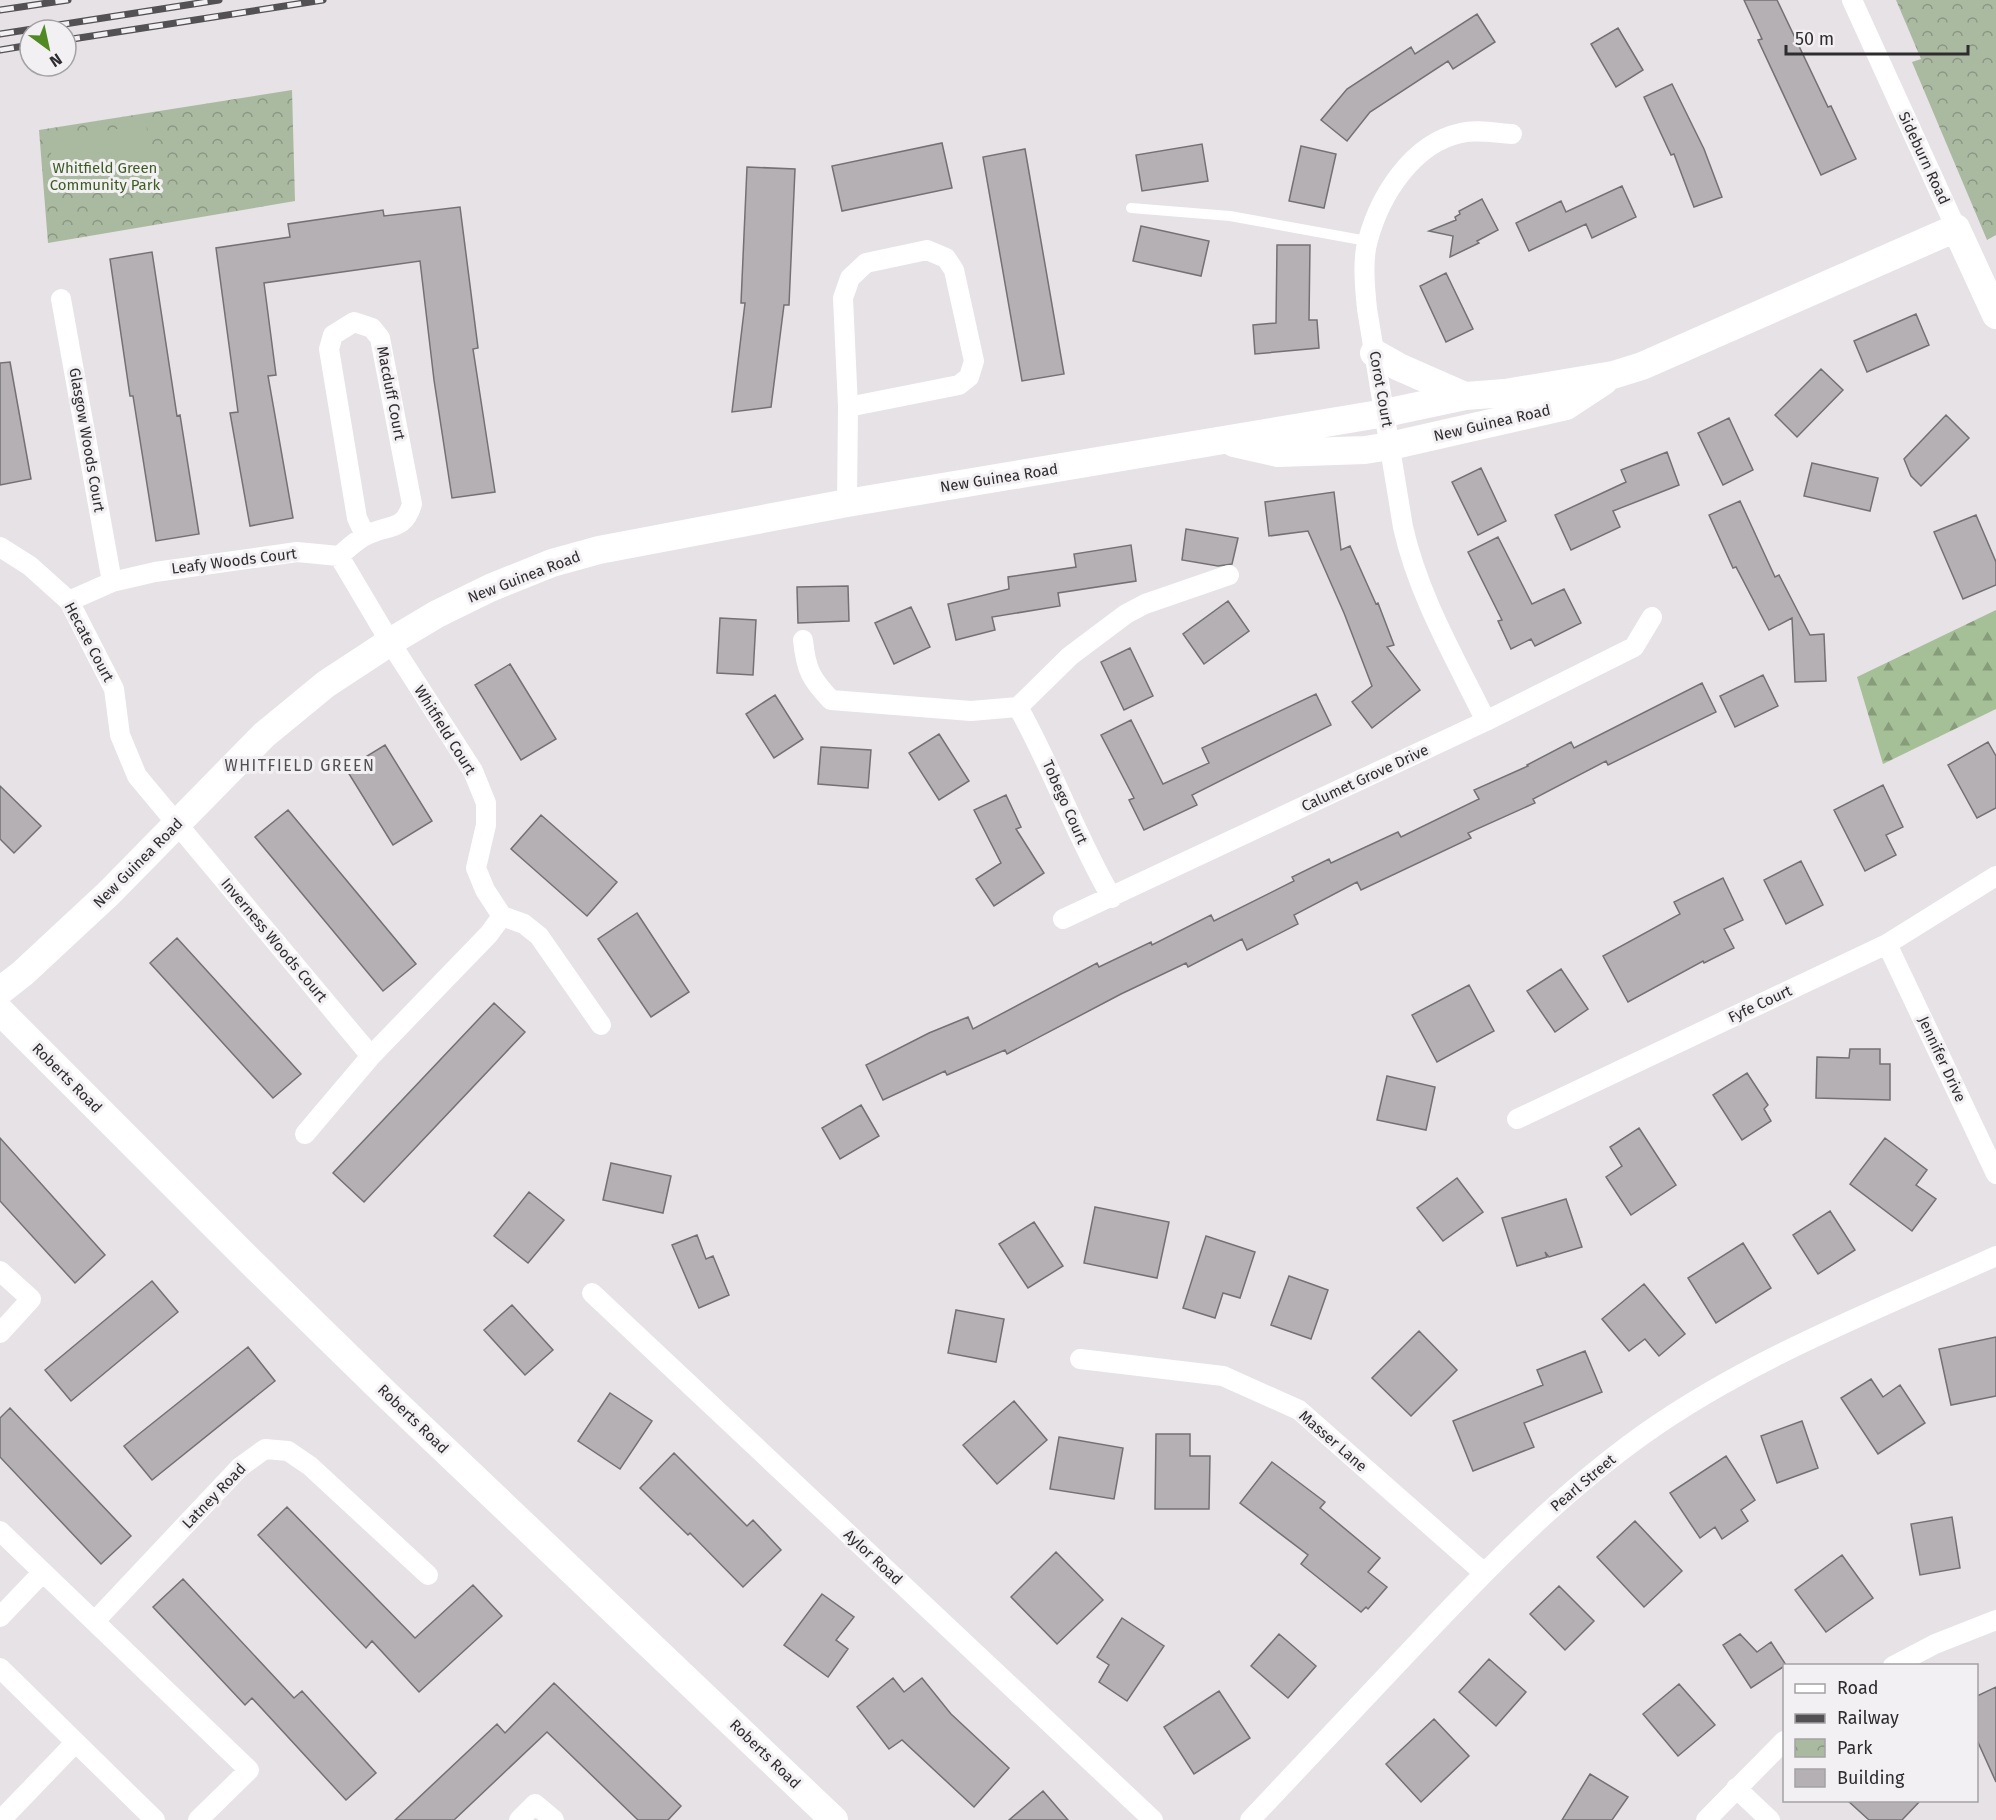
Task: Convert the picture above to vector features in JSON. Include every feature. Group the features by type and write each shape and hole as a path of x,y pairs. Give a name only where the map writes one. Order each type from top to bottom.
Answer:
{"street":[{"name":"Sideburn Road","path":"1852,0 1996,315"},
{"name":"Corot Court","path":"1486,721 1409,556 1402,527 1365,285 1367,241 1382,203 1402,173 1429,145 1464,132 1512,134"},
{"name":"New Guinea Road","path":"0,991 23,973 109,893 264,735 326,684 437,614 490,588 552,563 599,550 848,503 1385,413 1465,396 1504,393 1613,375 1642,366 1956,228"},
{"path":"848,407 959,385 969,377 974,361 954,270 946,258 927,250 866,263 850,278 843,298 848,407 848,503"},
{"name":"Glasgow Woods Court","path":"61,299 112,582"},
{"name":"Macduff Court","path":"339,556 365,535 399,525 408,517 412,504 380,338 372,327 354,322 333,335 329,349 357,518 365,535"},
{"path":"1374,353 1399,367 1465,396"},
{"name":"New Guinea Road","path":"1220,440 1278,453 1365,450 1390,446 1566,406 1613,375"},
{"name":"Hecate Court","path":"0,547 30,566 69,601 114,689 120,735 137,776 177,824"},
{"name":"Leafy Woods Court","path":"69,601 112,582 155,572 297,552 339,556"},
{"path":"339,556 390,642"},
{"path":"803,640 805,660 814,682 831,700 971,711 1018,707 1070,656 1126,614 1145,604 1229,575"},
{"name":"Calumet Grove Drive","path":"1063,919 1486,721 1634,647 1652,617"},
{"name":"Whitfield Court","path":"390,642 473,771 486,803 486,825 476,868 485,891 502,916"},
{"name":"Tobego Court","path":"1018,707 1038,743 1096,870 1112,898"},
{"name":"Inverness Woods Court","path":"177,824 371,1056"},
{"name":"Fyfe Court","path":"1517,1119 1887,944 1996,876"},
{"path":"305,1134 371,1056 489,934 502,916 524,924 539,936 601,1024"},
{"name":"Jennifer Drive","path":"1887,944 1996,1174"},
{"name":"Roberts Road","path":"0,1011 377,1385 834,1820"},
{"name":"Pearl Street","path":"1250,1820 1484,1573 1534,1524 1599,1468 1694,1402 1796,1346 1996,1256"},
{"path":"0,1271 31,1299 0,1333"},
{"name":"Aylor Road","path":"592,1293 1153,1820"},
{"name":"Masser Lane","path":"1080,1359 1223,1376 1299,1410 1484,1573"},
{"name":"Latney Road","path":"95,1621 240,1467 265,1449 288,1451 310,1466 428,1575"},
{"path":"0,1531 249,1770 198,1820"},
{"path":"0,1617 43,1572"},
{"path":"1895,1664 1935,1644 1996,1620"},
{"path":"0,1668 156,1820"},
{"path":"1,1820 75,1743"},
{"path":"1706,1820 1783,1743"},
{"path":"1736,1788 1770,1820"},
{"path":"519,1820 535,1804 554,1820"}],"lane":[{"path":"1131,207 1230,216 1367,241"}],"green space":[{"path":"1896,0 1996,0 1996,235 1987,240 1912,62 1921,59"},
{"name":"Whitfield Green Community Park","path":"292,90 295,201 48,243 39,130"},
{"path":"146,124 155,177 58,194 49,141"},
{"path":"1996,610 1996,709 1883,764 1857,677"}],"building":[{"path":"1744,0 1777,0 1828,107 1831,106 1856,159 1821,175 1758,40 1762,39"},
{"path":"1477,14 1495,42 1453,69 1448,61 1370,112 1347,141 1321,120 1347,89 1411,47 1415,54"},
{"path":"1618,28 1643,70 1616,87 1591,44"},
{"path":"1672,84 1704,149 1722,197 1694,207 1674,154 1671,155 1644,97"},
{"path":"942,143 952,188 842,211 832,166"},
{"path":"1202,144 1208,181 1142,191 1136,155"},
{"path":"1301,146 1336,154 1324,208 1289,201"},
{"path":"1025,149 1064,374 1022,381 983,157"},
{"path":"747,167 795,169 789,305 784,305 771,407 732,412 745,303 741,303"},
{"path":"1622,186 1636,217 1592,238 1586,224 1529,251 1516,223 1561,201 1566,212"},
{"path":"1482,199 1498,230 1477,241 1479,243 1450,257 1453,236 1429,231 1456,220 1455,217 1460,214 1459,211"},
{"path":"460,207 478,348 473,349 495,492 452,498 434,380 420,261 264,283 276,375 268,376 293,518 250,526 230,413 238,412 216,248 290,237 288,224 383,210 384,216"},
{"path":"1141,226 1209,241 1201,276 1133,261"},
{"path":"1277,245 1310,245 1309,320 1317,320 1319,348 1255,354 1253,325 1276,323"},
{"path":"152,252 177,416 180,415 199,534 156,541 133,396 130,396 110,259"},
{"path":"1446,273 1473,329 1446,342 1420,286"},
{"path":"1916,314 1929,345 1867,372 1854,341"},
{"path":"10,362 31,479 0,485 0,363"},
{"path":"1821,369 1843,390 1797,437 1775,415"},
{"path":"1946,415 1969,438 1921,486 1911,476 1904,459"},
{"path":"1729,418 1753,470 1723,485 1698,433"},
{"path":"1667,452 1679,485 1613,511 1620,527 1571,550 1555,515 1626,482 1621,470"},
{"path":"1812,463 1878,478 1870,511 1804,496"},
{"path":"1481,468 1506,521 1478,535 1452,482"},
{"path":"1334,492 1341,550 1350,546 1376,604 1378,603 1394,645 1387,647 1420,690 1372,728 1352,702 1372,686 1344,613 1308,531 1269,536 1265,502"},
{"path":"1740,501 1775,577 1779,575 1810,635 1824,634 1826,681 1795,682 1792,618 1769,630 1736,567 1733,568 1709,515"},
{"path":"1976,515 1996,562 1996,585 1963,599 1934,532"},
{"path":"1186,529 1238,538 1232,564 1218,566 1182,560"},
{"path":"1498,537 1532,604 1564,589 1581,623 1535,646 1531,639 1511,649 1498,621 1502,620 1468,552"},
{"path":"1131,545 1136,581 1058,593 1060,606 992,617 995,630 956,640 948,604 1009,589 1008,577 1076,567 1074,554"},
{"path":"848,586 849,621 798,623 797,587"},
{"path":"1228,601 1249,631 1204,664 1183,634"},
{"path":"911,607 930,647 894,664 875,623"},
{"path":"720,618 756,620 753,675 717,673"},
{"path":"1130,648 1153,696 1124,710 1101,662"},
{"path":"510,664 556,739 521,760 475,685"},
{"path":"1763,675 1778,706 1735,727 1720,696"},
{"path":"1702,683 1716,712 1608,765 1606,761 1533,799 1535,803 1468,833 1471,838 1361,890 1357,882 1294,915 1298,924 1247,950 1242,939 1188,967 1186,963 1121,994 1007,1054 1005,1050 947,1075 945,1071 883,1100 866,1065 929,1033 968,1017 973,1029 1097,963 1099,967 1151,942 1152,945 1211,915 1214,921 1294,881 1292,877 1329,859 1331,863 1398,832 1401,837 1479,799 1474,790 1528,766 1571,742 1574,748"},
{"path":"1316,694 1331,725 1192,795 1197,805 1144,830 1129,800 1134,798 1101,735 1131,720 1163,784 1209,763 1202,748"},
{"path":"775,695 803,739 774,758 746,714"},
{"path":"939,734 969,781 939,800 909,753"},
{"path":"1988,742 1996,756 1996,808 1977,818 1948,765"},
{"path":"385,745 432,821 393,845 346,769"},
{"path":"821,747 871,750 868,788 818,784"},
{"path":"1883,785 1903,827 1886,835 1896,855 1865,871 1834,810"},
{"path":"0,786 41,826 14,853 0,839"},
{"path":"1006,795 1021,827 1016,829 1044,873 994,906 976,879 1001,863 974,810"},
{"path":"288,810 416,964 383,991 255,837"},
{"path":"541,815 617,882 587,916 511,849"},
{"path":"1801,861 1823,905 1786,924 1764,880"},
{"path":"1723,878 1743,920 1724,929 1734,948 1704,963 1703,961 1628,1002 1603,956 1680,914 1674,902"},
{"path":"637,913 689,992 651,1017 598,939"},
{"path":"177,938 301,1074 273,1098 150,963"},
{"path":"1561,969 1588,1009 1555,1032 1527,991"},
{"path":"1469,985 1494,1031 1437,1062 1412,1015"},
{"path":"494,1003 525,1032 364,1202 333,1173"},
{"path":"1850,1049 1880,1049 1880,1064 1890,1064 1890,1100 1816,1098 1817,1057 1849,1058"},
{"path":"1747,1073 1768,1105 1764,1109 1771,1121 1742,1140 1713,1095"},
{"path":"1387,1076 1435,1087 1426,1130 1377,1120"},
{"path":"861,1105 879,1136 840,1159 822,1128"},
{"path":"1639,1128 1676,1185 1631,1215 1606,1177 1622,1166 1610,1147"},
{"path":"0,1138 105,1255 75,1283 0,1201"},
{"path":"1885,1138 1927,1170 1916,1185 1936,1199 1912,1231 1850,1184"},
{"path":"611,1163 671,1176 663,1213 603,1200"},
{"path":"1457,1178 1483,1212 1443,1241 1417,1208"},
{"path":"529,1192 564,1220 528,1263 494,1236"},
{"path":"1566,1199 1582,1247 1549,1257 1545,1252 1547,1257 1517,1266 1502,1218"},
{"path":"1095,1207 1169,1222 1157,1278 1084,1263"},
{"path":"1830,1211 1855,1250 1818,1274 1793,1235"},
{"path":"1034,1222 1063,1266 1028,1288 999,1244"},
{"path":"697,1235 706,1259 713,1256 729,1295 699,1308 672,1245"},
{"path":"1206,1236 1255,1252 1240,1298 1223,1293 1215,1318 1183,1308"},
{"path":"1743,1243 1771,1288 1716,1323 1688,1278"},
{"path":"1289,1276 1328,1290 1311,1339 1271,1325"},
{"path":"152,1281 178,1312 71,1401 45,1370"},
{"path":"1644,1284 1685,1334 1659,1356 1645,1339 1629,1351 1602,1319"},
{"path":"512,1305 553,1350 525,1375 484,1330"},
{"path":"956,1310 1004,1319 996,1362 948,1353"},
{"path":"1419,1331 1457,1370 1411,1416 1372,1378"},
{"path":"1996,1337 1996,1396 1951,1405 1939,1349"},
{"path":"248,1347 275,1381 152,1480 124,1446"},
{"path":"1585,1351 1602,1392 1524,1423 1534,1447 1473,1471 1453,1421 1543,1385 1537,1370"},
{"path":"1871,1379 1883,1397 1900,1385 1925,1423 1878,1454 1841,1398"},
{"path":"610,1393 652,1421 620,1469 578,1441"},
{"path":"1014,1401 1047,1440 997,1484 963,1445"},
{"path":"10,1408 131,1536 101,1564 0,1457 0,1418"},
{"path":"1802,1421 1818,1468 1777,1483 1761,1436"},
{"path":"1156,1434 1190,1434 1190,1456 1210,1456 1209,1509 1155,1509"},
{"path":"1059,1437 1123,1448 1114,1499 1050,1489"},
{"path":"674,1453 747,1526 753,1520 781,1550 743,1587 690,1533 688,1535 640,1488"},
{"path":"1726,1456 1755,1500 1741,1510 1748,1521 1722,1539 1715,1527 1700,1538 1670,1493"},
{"path":"1272,1462 1325,1502 1320,1508 1380,1558 1368,1572 1387,1587 1368,1609 1366,1607 1361,1612 1301,1564 1308,1555 1240,1503"},
{"path":"287,1507 415,1638 473,1585 502,1616 419,1692 372,1641 366,1648 258,1535"},
{"path":"1952,1517 1960,1568 1920,1575 1911,1524"},
{"path":"1635,1521 1682,1571 1644,1607 1597,1557"},
{"path":"1056,1552 1103,1600 1057,1644 1011,1597"},
{"path":"1842,1555 1873,1598 1826,1632 1795,1590"},
{"path":"183,1579 294,1698 302,1691 376,1773 346,1800 252,1698 245,1705 153,1607"},
{"path":"1559,1586 1594,1621 1565,1650 1530,1614"},
{"path":"822,1594 854,1617 836,1640 848,1649 828,1677 784,1645"},
{"path":"1122,1618 1164,1646 1127,1701 1099,1682 1109,1665 1097,1657"},
{"path":"1279,1634 1316,1666 1288,1698 1251,1666"},
{"path":"1740,1634 1757,1652 1771,1642 1785,1664 1751,1688 1723,1645"},
{"path":"1489,1659 1526,1692 1496,1726 1459,1692"},
{"path":"893,1678 904,1692 922,1678 951,1714 1009,1768 974,1807 902,1740 889,1749 857,1707"},
{"path":"554,1683 681,1806 668,1820 638,1820 547,1732 454,1820 395,1820 497,1724 505,1733"},
{"path":"1679,1684 1715,1725 1678,1756 1643,1714"},
{"path":"1996,1687 1996,1782 1978,1742 1978,1696"},
{"path":"1219,1691 1250,1738 1194,1774 1164,1727"},
{"path":"1434,1719 1469,1756 1421,1802 1386,1764"},
{"path":"1590,1774 1628,1797 1612,1820 1562,1820"},
{"path":"1043,1791 1068,1820 1009,1820"},
{"path":"1849,1802 1919,1802 1902,1820 1869,1820"}],"railway":[{"path":"0,10 68,0"},
{"path":"0,34 219,0"},
{"path":"78,38 323,0"},
{"path":"0,50 18,47"}],"district":[{"name":"WHITFIELD GREEN","path":"300,765"}]}
